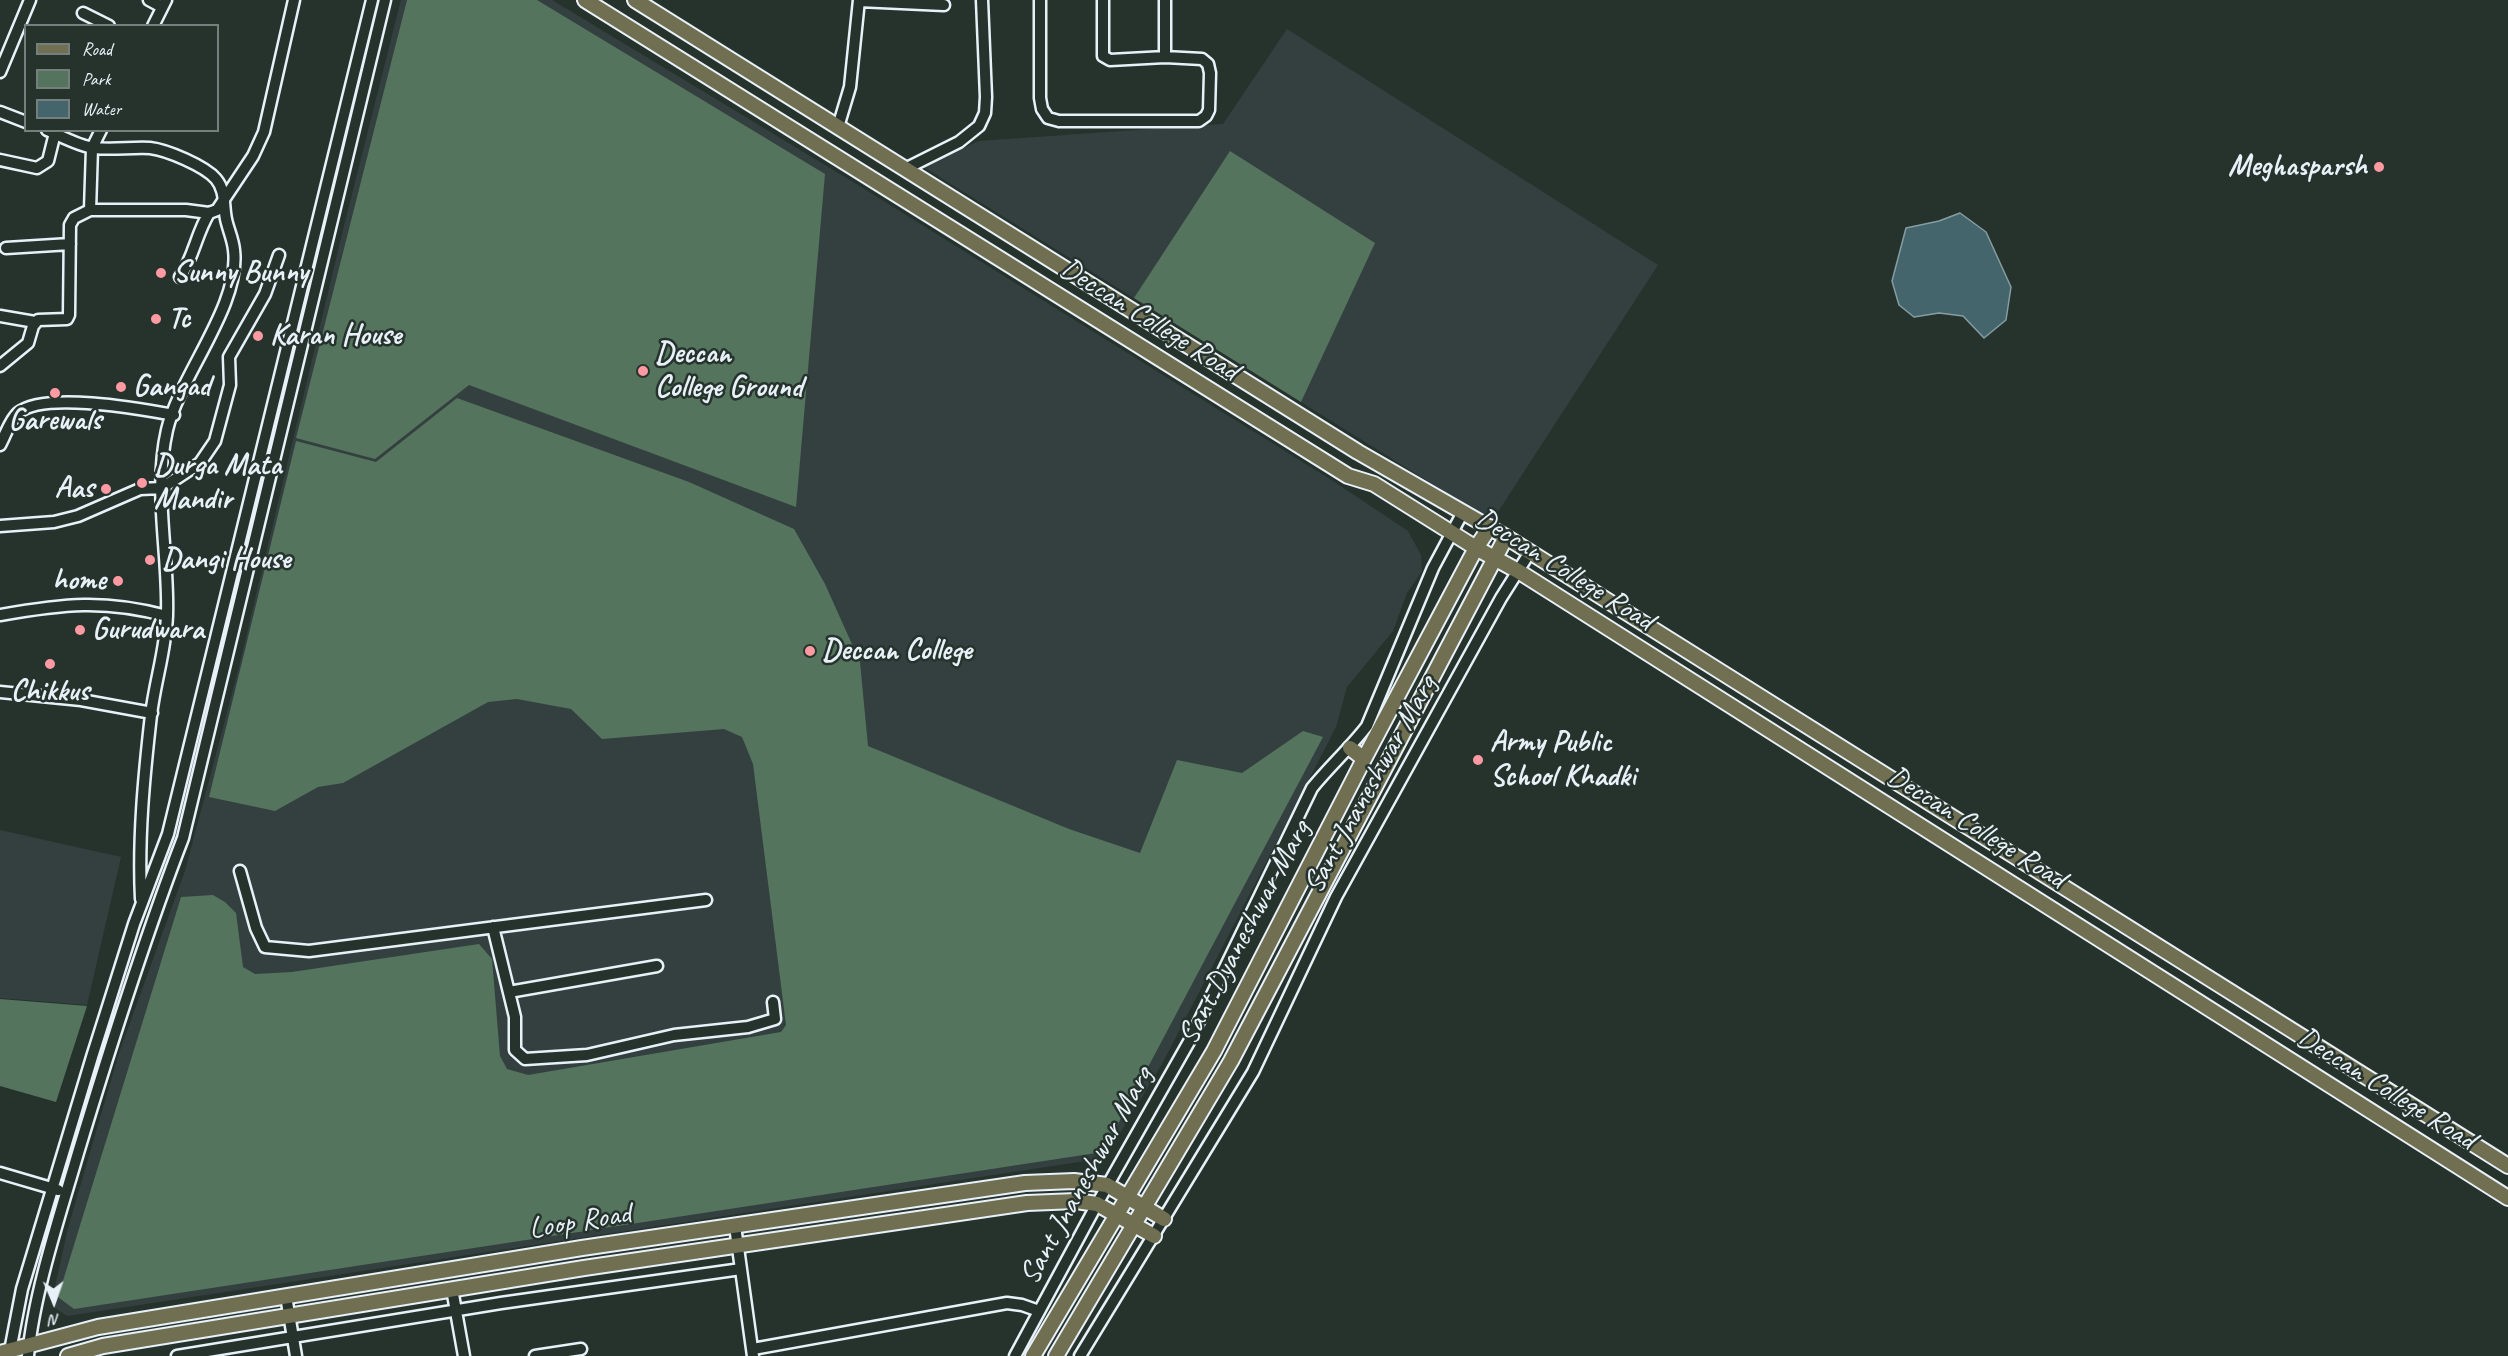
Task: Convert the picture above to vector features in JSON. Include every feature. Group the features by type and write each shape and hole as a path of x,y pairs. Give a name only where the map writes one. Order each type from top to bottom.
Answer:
{"main road":[{"name":"Deccan College Road","path":"585,0 1348,476 1374,484 1476,548 1518,571 2508,1198"},
{"name":"Deccan College Road","path":"635,0 1358,452 1490,527 2508,1167"},
{"name":"Sant Dyaneshwar Marg","path":"1033,1356 1214,1051 1364,759 1476,548 1490,527"},
{"name":"Sant Dyaneshwar Marg","path":"1056,1356 1231,1061 1506,537"},
{"path":"1350,748 1364,759"},
{"name":"Loop Road","path":"6,1353 29,1350 98,1327 735,1226 1025,1183 1074,1181 1107,1185 1164,1219"},
{"name":"Loop Road","path":"68,1356 87,1354 103,1346 452,1289 1028,1203 1076,1201 1097,1204 1154,1236"}],"street":[{"path":"0,72 30,0"},
{"path":"149,0 164,4 154,24"},
{"path":"0,316 35,322 38,320 67,320 70,225 74,218 90,210 186,210 209,213 217,210 253,156 264,132 294,0"},
{"path":"6,1353 52,1188 129,941 168,834 372,0"},
{"path":"29,1350 40,1292 66,1192 143,945 183,838 385,0"},
{"path":"838,127 850,87 859,0 944,5"},
{"path":"905,169 970,136 979,126 985,113 982,0"},
{"path":"1040,0 1040,98 1042,109 1048,118 1059,122 1199,121 1206,117 1209,110 1208,64 1202,59 1165,57 1110,60 1103,56 1103,0"},
{"path":"1165,0 1165,57"},
{"path":"83,13 105,24"},
{"path":"0,112 24,121"},
{"path":"0,160 37,168 48,161 51,132 92,148 153,148 184,159 216,179 223,191 225,215 235,252 228,295 168,429 162,463 167,616 163,657 152,713 139,858 141,906"},
{"path":"90,210 92,148 100,132"},
{"path":"180,278 190,263 197,236 209,213"},
{"path":"6,248 70,244"},
{"path":"0,526 54,522 78,516 140,489 162,488 200,463 215,441 230,385 229,357 265,294 279,255"},
{"path":"0,366 28,343 35,322"},
{"path":"0,445 16,414 25,408 50,403 90,403 174,415"},
{"name":"Sant Jnaneshwar Marg","path":"1015,1356 1107,1185 1190,1040 1312,788 1331,765 1350,748 1367,726 1433,568 1463,512"},
{"name":"Sant Jnaneshwar Marg","path":"1080,1356 1253,1072 1336,897 1530,552"},
{"path":"0,615 78,604 110,604 134,607 167,616"},
{"path":"0,692 81,700 152,713"},
{"path":"240,871 256,928 265,947 309,951 706,900"},
{"path":"493,927 515,1017 516,1050 525,1059 587,1055 674,1035 748,1027 775,1019 773,1002"},
{"path":"129,941 143,945"},
{"path":"509,992 657,966"},
{"path":"0,1173 66,1192"},
{"path":"735,1226 753,1353 1007,1303 1039,1311"},
{"path":"177,1356 456,1311 741,1269"},
{"path":"452,1289 464,1356"},
{"path":"286,1296 296,1356"},
{"path":"536,1356 581,1349"}],"shaded area":[{"name":"Deccan College","path":"401,0 552,0 853,182 1333,481 1408,531 1421,555 1422,571 1407,593 1393,631 1347,687 1336,727 1162,1064 1105,1158 67,1316 51,1305 68,1228 119,1053 185,871 238,671 340,242"},
{"path":"1287,29 1658,265 1492,521 922,166 979,141 1223,124"},
{"path":"0,830 121,857 87,1005 0,998"}],"green space":[{"path":"407,0 537,0 825,174 796,507 469,385 375,459 296,438"},
{"path":"1230,151 1375,243 1301,402 1134,298"},
{"path":"457,398 689,482 794,529 825,584 860,662 868,746 1069,829 1140,853 1177,760 1242,773 1303,731 1323,737 1103,1152 74,1309 58,1297 181,897 213,895 225,902 236,913 243,967 255,974 292,972 479,944 492,959 500,1056 507,1069 528,1075 781,1032 786,1025 753,764 742,737 724,729 602,739 571,709 517,699 488,702 343,783 318,787 275,811 209,797 296,441 376,462"},
{"path":"0,999 87,1006 56,1102 0,1086"}],"water":[{"path":"1960,213 1986,232 2011,287 2006,320 1984,338 1963,316 1939,313 1914,317 1899,305 1892,281 1906,228 1939,221"}],"place":[{"name":"Meghasparsh","path":"2379,167"},
{"name":"Sunny Bunny","path":"161,273"},
{"name":"Tc","path":"156,319"},
{"name":"Karan House","path":"258,336"},
{"name":"Deccan College Ground","path":"643,371"},
{"name":"Gangad","path":"121,387"},
{"name":"Garewals","path":"55,393"},
{"name":"Durga Mata Mandir","path":"142,483"},
{"name":"Aas","path":"106,489"},
{"name":"Dangi House","path":"150,560"},
{"name":"home","path":"118,581"},
{"name":"Gurudwara","path":"80,630"},
{"name":"Deccan College","path":"810,651"},
{"name":"Chikkus","path":"50,664"},
{"name":"Army Public School Khadki","path":"1478,760"}]}
